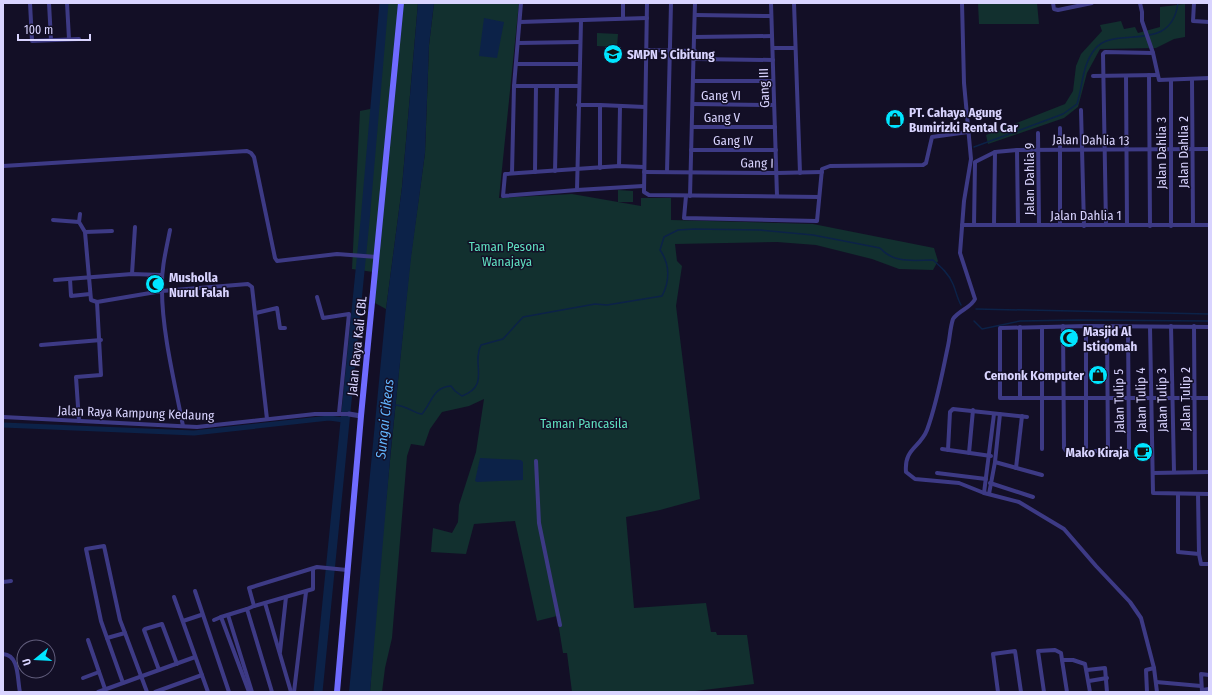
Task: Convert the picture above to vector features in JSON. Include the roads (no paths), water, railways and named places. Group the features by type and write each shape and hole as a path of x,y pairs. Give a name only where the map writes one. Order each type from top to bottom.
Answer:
{"main road":[{"name":"Jalan Raya Kali CBL","path":"337,692 361,416 401,3"}],"street":[{"path":"30,3 32,41 79,39"},
{"path":"49,3 51,40"},
{"path":"67,3 69,39"},
{"path":"512,173 514,86 521,3"},
{"path":"623,3 623,18"},
{"path":"647,3 644,192 649,195 819,197"},
{"path":"667,172 671,3"},
{"path":"695,3 695,59 691,172 684,218 817,221 822,172"},
{"name":"Gang III","path":"771,3 777,196"},
{"path":"794,3 800,173"},
{"path":"962,3 964,84 971,160 962,225 961,257 975,299 973,304 957,313 952,322 942,377 926,434 909,452 906,463 906,472 915,479 959,483 987,494 1019,502 1064,529 1138,612 1141,618 1154,668 1157,692"},
{"path":"1053,3 1054,9 1058,10 1092,3"},
{"path":"1140,3 1142,21 1153,53 1158,80 1171,81 1209,78"},
{"path":"1194,3 1193,21 1209,22"},
{"path":"695,15 771,16"},
{"path":"520,22 647,18"},
{"path":"577,190 581,21"},
{"path":"694,37 772,36"},
{"path":"518,44 580,42"},
{"path":"773,48 795,48"},
{"path":"647,50 694,51"},
{"path":"1106,225 1103,54 1105,52 1153,53"},
{"path":"695,59 773,60"},
{"path":"516,64 579,64"},
{"path":"1093,76 1104,74 1126,76 1157,75"},
{"path":"1149,75 1148,150 1150,226"},
{"path":"1126,76 1127,225"},
{"name":"Jalan Dahlia 2","path":"1192,80 1193,225"},
{"path":"694,81 774,81"},
{"name":"Jalan Dahlia 3","path":"1171,81 1172,226"},
{"path":"514,86 579,86"},
{"path":"535,172 536,86"},
{"path":"555,171 557,86"},
{"name":"Gang VI","path":"693,104 774,105"},
{"path":"578,105 645,107"},
{"path":"600,105 600,168"},
{"path":"619,166 620,106"},
{"path":"1081,110 1084,226"},
{"name":"Gang V","path":"692,127 775,127"},
{"path":"1060,128 1060,225"},
{"name":"Gang I","path":"644,172 777,174 822,172 824,168 830,166 923,165 926,163 932,137 968,132"},
{"name":"Jalan Dahlia 9","path":"1038,133 1039,225"},
{"name":"Jalan Dahlia 13","path":"974,225 975,162 995,152 1039,149 1082,151 1209,149"},
{"name":"Gang IV","path":"692,150 776,150"},
{"path":"1017,150 1018,225"},
{"path":"3,166 247,151 254,157 275,258 278,261 337,254 377,257"},
{"path":"994,225 995,152"},
{"path":"643,186 502,196 505,174 619,166 644,167"},
{"path":"80,214 79,222 85,232 91,300 97,302 162,291 248,284 254,289 267,420"},
{"path":"53,220 79,222"},
{"name":"Jalan Dahlia 1","path":"962,225 1209,225"},
{"path":"132,274 135,227"},
{"path":"170,230 162,275 163,314 183,426"},
{"path":"85,232 112,231"},
{"path":"55,280 132,274 162,275"},
{"path":"70,279 71,296 90,294"},
{"path":"317,297 323,318 349,314 340,413"},
{"path":"79,421 76,377 101,375 97,302"},
{"path":"256,312 277,308 280,328 285,328"},
{"path":"1063,326 1065,450 1108,451 1106,326"},
{"path":"1209,327 1063,326 1000,328 1000,398 1209,398"},
{"path":"1086,326 1086,451"},
{"name":"Jalan Tulip 3","path":"1171,326 1174,472"},
{"name":"Jalan Tulip 2","path":"1194,326 1196,472"},
{"path":"1020,327 1020,398"},
{"path":"1042,327 1042,449"},
{"name":"Jalan Tulip 5","path":"1108,451 1128,451 1130,448 1128,327"},
{"name":"Jalan Tulip 4","path":"1150,327 1154,494 1178,494"},
{"path":"41,345 100,340"},
{"path":"948,450 951,410 973,410 994,414 1027,417"},
{"path":"969,453 973,410"},
{"name":"Jalan Raya Kampung Kedaung","path":"3,417 183,426 215,426 340,413 349,414"},
{"path":"349,414 361,416"},
{"path":"987,494 986,480 994,414"},
{"path":"987,494 991,484 995,462 1000,414"},
{"path":"1016,468 1022,416"},
{"path":"942,449 995,457"},
{"path":"536,461 539,522 560,625"},
{"path":"995,462 1042,475"},
{"path":"1153,472 1209,472"},
{"path":"937,473 986,480 991,484 1033,497"},
{"path":"1199,554 1180,553 1178,551 1178,494 1209,494"},
{"path":"1198,494 1199,554 1201,564 1209,564"},
{"path":"123,683 101,621 86,549 104,546 124,633 147,692"},
{"path":"214,620 254,606 314,589 313,568"},
{"path":"254,606 249,588 313,568 347,570"},
{"path":"3,582 11,581"},
{"path":"195,592 201,615 229,692"},
{"path":"294,692 306,592"},
{"path":"174,597 208,692"},
{"path":"280,654 286,597"},
{"path":"265,603 291,692"},
{"path":"247,609 272,692"},
{"path":"183,621 201,615"},
{"path":"228,615 252,692"},
{"path":"221,617 249,692"},
{"path":"159,670 144,630 145,629 162,624 177,664"},
{"path":"106,638 124,633"},
{"path":"88,640 105,689"},
{"path":"998,692 992,654 1015,651 1021,692"},
{"path":"1044,692 1038,651 1061,652 1067,692"},
{"path":"3,654 7,654 14,660 20,692"},
{"path":"98,692 196,657"},
{"path":"1062,660 1084,662 1087,670 1090,692"},
{"path":"1087,670 1104,668 1107,678 1108,692"},
{"path":"1147,692 1146,670 1154,668"},
{"path":"83,678 99,672"},
{"path":"1202,689 1201,674 1209,675"},
{"path":"155,692 202,675"},
{"path":"1089,681 1107,678"},
{"path":"1156,682 1209,689"}],"water":[{"name":"Sungai Cikeas","path":"418,3 434,3 429,45 425,153 411,258 391,448 370,692 349,692 386,309 402,187"},
{"path":"484,18 504,22 497,58 479,56"},
{"path":"480,458 521,460 523,462 523,480 475,481"}],"waterway":[{"path":"318,692 365,221 384,3"},
{"path":"974,147 1063,114 1077,104 1085,68 1095,49 1104,42 1115,39 1154,34 1165,29 1173,19 1178,3"},
{"name":"Sungai Cikeas","path":"394,405 402,406 416,413 422,414 440,389 451,386 462,396 471,391 476,386 478,380 478,360 481,345 503,339 523,317 595,304 607,305 662,296 668,279 668,273 666,261 660,250 664,237 678,230 760,230 813,235 880,248 892,257 898,259 933,260 949,277 961,305"},
{"path":"976,309 1209,314"},
{"path":"974,321 982,329 1020,321 1209,321"},
{"path":"3,425 194,433 329,418 344,420"}],"place":[{"name":"SMPN 5 Cibitung","path":"613,54"},
{"name":"PT. Cahaya Agung Bumirizki Rental Car","path":"895,119"},
{"name":"Musholla Nurul Falah","path":"155,284"},
{"name":"Masjid Al Istiqomah","path":"1069,338"},
{"name":"Cemonk Komputer","path":"1098,375"},
{"name":"Mako Kiraja","path":"1143,452"}],"park label":[{"name":"Taman Pesona Wanajaya","path":"507,254"},
{"name":"Taman Pancasila","path":"584,423"}]}
